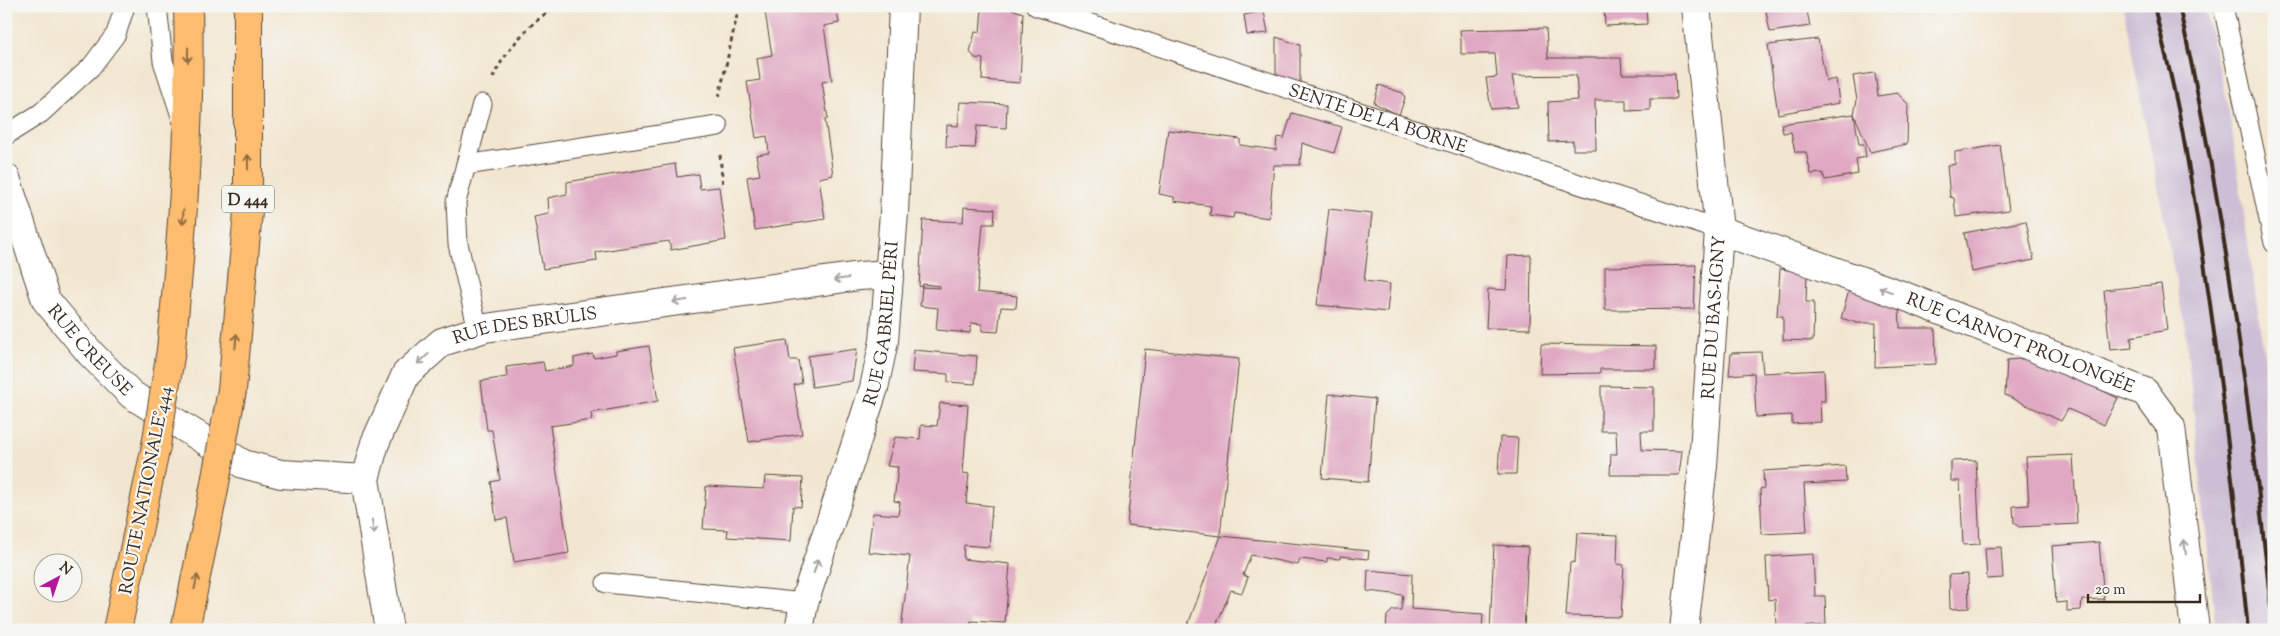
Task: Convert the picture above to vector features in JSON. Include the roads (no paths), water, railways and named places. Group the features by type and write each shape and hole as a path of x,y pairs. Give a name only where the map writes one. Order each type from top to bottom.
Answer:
{"main road":[{"name":"ROUTE NATIONALE°444","path":"117,630 156,446 171,350 180,264 187,136 188,6"},
{"name":"D 444","path":"185,630 232,390 248,212 248,6"}],"street":[{"name":"RUE GABRIEL PÉRI","path":"799,630 804,603 874,388 884,340 890,274 903,6"},
{"name":"RUE DU BAS-IGNY","path":"1684,630 1703,466 1719,230 1696,6"},
{"name":"RUE CREUSE","path":"6,178 46,300 91,354 132,396 243,464 281,474 365,479"},
{"name":"RUE CARNOT PROLONGÉE","path":"1719,230 1904,296 2145,392 2171,427 2195,630"},
{"name":"RUE DES BRÛLIS","path":"389,630 365,479 375,443 406,374 442,342 478,330 516,323 850,277 890,274"}],"lane":[{"path":"6,135 41,113 91,67 116,34 125,6"},
{"path":"157,6 163,61 187,136"},
{"name":"SENTE DE LA BORNE","path":"1036,6 1719,230"},
{"path":"2224,6 2274,243"},
{"path":"478,330 458,244 456,202 482,104"},
{"path":"466,165 718,126"},
{"path":"606,583 804,603"}],"railway":[{"path":"2154,6 2178,109 2202,250 2228,440 2248,630"},
{"path":"2179,6 2210,161 2236,316 2247,395 2273,630"}]}
